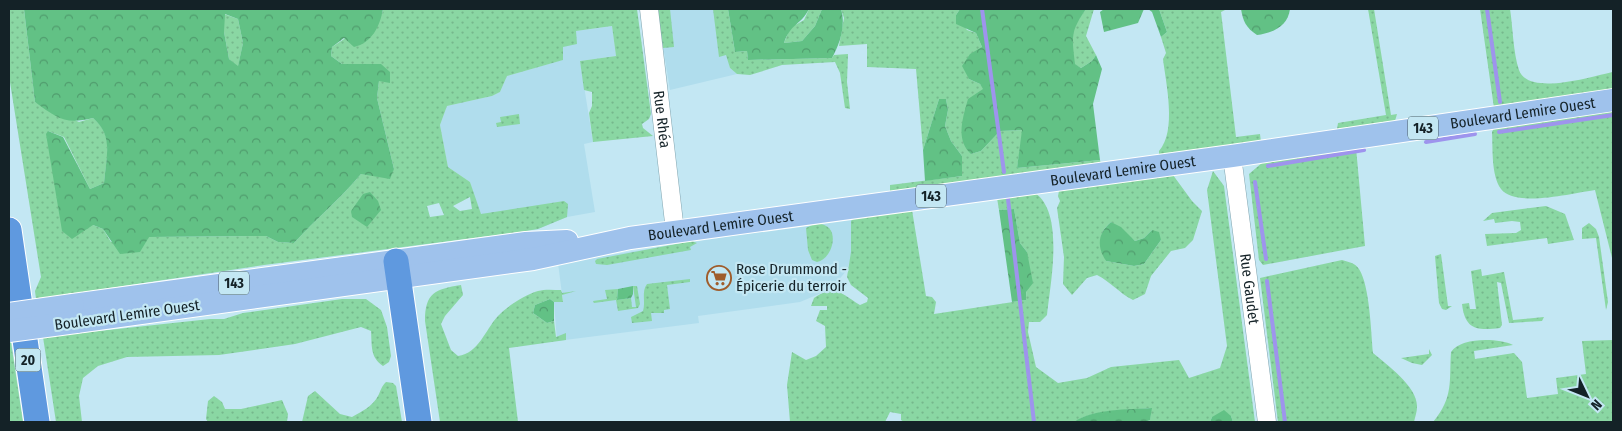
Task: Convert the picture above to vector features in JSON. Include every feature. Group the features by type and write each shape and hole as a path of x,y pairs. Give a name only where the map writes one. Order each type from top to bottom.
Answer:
{"highway":[{"name":"20","path":"9,230 37,422"},
{"path":"397,270 419,422"}],"main road":[{"name":"Boulevard Lemire Ouest","path":"9,331 74,313 397,270 533,259 630,238 675,231 1232,156 1613,100"},
{"name":"Boulevard Lemire Ouest","path":"397,270 526,243 630,238"},
{"name":"143","path":"9,314 74,313"}],"street":[{"name":"Rue Rhéa","path":"649,9 675,231"},
{"name":"Rue Gaudet","path":"1232,156 1267,422"}],"shaded area":[{"path":"657,9 718,9 730,68 737,74 670,90"},
{"path":"612,26 616,56 580,61 593,142 584,144 595,212 567,217 538,229 486,237 470,182 448,167 440,125 447,106 492,96 500,92 507,76 562,60 563,47 576,31"},
{"path":"855,217 851,227 851,258 847,270 831,289 800,302 698,316 699,323 557,341 554,302 563,302 558,263"}],"green space":[{"path":"9,9 24,9 35,102 79,122 93,118 100,125 107,140 104,183 90,189 64,137 48,131 93,225 103,229 111,242 149,237 266,236 278,242 294,243 361,174 376,175 394,169 377,98 381,64 342,64 331,56 332,47 382,14 383,9 637,9 651,114 649,119 642,124 643,128 653,136 593,142 589,113 592,106 592,92 584,90 580,61 616,56 612,26 576,31 577,44 563,47 563,60 507,76 500,92 492,96 447,106 440,125 448,167 470,182 481,214 564,201 568,204 567,217 538,229 520,232 264,265 36,299 35,291 41,277 9,76","holes":["470,197 472,209 460,211 453,206","439,203 444,215 430,217 427,206"]},
{"path":"24,9 383,9 380,22 366,42 354,47 344,38 332,47 331,56 342,64 381,64 390,72 390,83 379,81 377,98 394,169 390,179 361,174 294,243 278,242 266,236 149,237 140,252 120,254 103,229 93,225 72,239 62,231 46,134 48,131 63,137 90,189 104,183 107,147 104,132 93,118 75,121 62,119 35,102","holes":["225,14 238,19 243,43 238,66 229,59 224,32"]},
{"path":"657,9 670,9 674,47 663,48"},
{"path":"713,9 728,9 735,52 747,51 748,60 832,58 834,55 848,54 847,82 850,109 845,108 840,73 835,62 782,65 750,75 737,74 730,68 726,55 719,57"},
{"path":"728,9 809,9 789,32 784,43 802,41 815,26 822,9 841,9 843,21 841,34 832,58 748,60 747,51 735,52"},
{"path":"809,9 822,9 815,26 802,41 784,43 790,28 804,20"},
{"path":"841,9 960,9 956,15 967,30 976,33 982,47 969,79 980,84 984,89 971,154 981,151 1000,131 1023,130 1017,168 1100,160 1101,164 890,191 890,185 962,176 962,156 951,141 945,126 948,110 946,99 939,99 923,150 916,69 867,67 867,44 839,46 844,18"},
{"path":"960,9 1086,9 1075,29 1073,47 1075,64 1081,68 1092,61 1096,55 1102,69 1093,104 1100,160 1017,168 1022,130 1000,131 981,151 971,154 963,142 963,121 968,99 983,89 980,84 969,79 962,66 970,54 982,47 976,33 956,24 956,15"},
{"path":"1086,9 1094,9 1086,36 1096,55 1092,61 1081,68 1074,64 1073,35 1077,23"},
{"path":"1104,9 1144,9 1138,23 1104,32 1100,12"},
{"path":"1148,9 1159,9 1167,32 1161,37 1152,12"},
{"path":"1159,9 1227,9 1221,12 1236,137 1260,134 1261,142 1159,156 1159,151 1168,132 1169,107 1163,59 1166,53 1161,37 1167,32"},
{"path":"1241,9 1290,9 1289,15 1279,28 1257,35 1246,24"},
{"path":"1368,9 1374,9 1391,115 1397,114 1395,121 1337,129 1338,123 1386,115"},
{"path":"1480,9 1510,9 1517,63 1519,70 1525,78 1547,84 1562,83 1613,72 1613,90 1494,108"},
{"path":"224,14 238,19 243,43 238,67 229,59 224,32"},
{"path":"939,99 946,99 948,110 945,126 951,141 962,156 962,176 925,181 923,150"},
{"path":"1613,111 1613,262 1595,190 1545,198 1519,198 1508,195 1501,189 1496,177 1493,162 1492,132 1494,128"},
{"path":"519,114 520,124 497,127 496,123 501,122 500,117"},
{"path":"1356,148 1365,246 1263,265 1259,260 1249,174 1263,162"},
{"path":"1213,171 1224,186 1255,422 1233,422 1231,416 1212,417 1210,422 1146,422 1150,420 1151,408 1100,413 1081,418 1075,422 904,422 901,420 901,414 890,412 885,422 790,422 787,385 792,352 806,360 816,356 826,347 825,326 816,321 820,310 827,310 827,306 811,306 814,298 828,291 833,291 843,294 860,305 867,302 868,298 851,285 847,277 851,252 851,221 855,217 912,210 926,296 932,297 936,302 934,314 1026,300 1027,252 1020,243 1014,209 999,210 997,198 1035,193 1044,203 1050,216 1053,232 1052,268 1047,315 1040,322 1029,322 1028,332 1036,367 1058,383 1087,378 1111,367 1179,360 1189,378 1220,368 1227,346 1207,190"},
{"path":"1173,175 1192,201 1202,211 1193,240 1185,248 1171,251 1151,276 1145,294 1133,300 1097,275 1087,278 1072,295 1063,284 1064,257 1057,208 1060,201 1059,191","holes":["1111,222 1135,241 1144,238 1152,230 1161,240 1144,264 1134,266 1106,261 1101,240 1103,231"]},
{"path":"370,192 378,201 381,210 367,227 352,217 351,211 363,194"},
{"path":"1546,206 1565,214 1574,240 1548,244 1547,238 1487,246 1485,234 1516,233 1521,230 1520,222 1495,223 1494,219 1483,221 1492,213"},
{"path":"1014,209 1020,243 1027,252 1033,283 1026,292 1026,300 1012,302 999,210"},
{"path":"1111,222 1121,227 1135,241 1144,238 1152,230 1159,232 1161,240 1144,264 1134,266 1106,261 1101,251 1100,241 1103,231"},
{"path":"1589,223 1596,229 1599,237 1608,302 1606,310 1596,238 1582,239 1582,228"},
{"path":"814,224 829,228 833,241 828,254 817,262 812,260 808,250 806,228"},
{"path":"692,241 697,243 690,247 691,250 607,265 596,264 595,261 597,259"},
{"path":"1441,254 1448,306 1452,306 1446,310 1442,309 1439,303 1435,256"},
{"path":"1342,260 1356,265 1363,277 1366,286 1373,353 1401,377 1413,392 1417,407 1414,422 1278,422 1260,278"},
{"path":"1481,269 1482,276 1504,272 1513,320 1544,317 1542,321 1509,323 1501,283 1497,282 1502,325 1500,328 1484,329 1469,323 1462,304 1469,303 1470,309 1476,309 1471,271"},
{"path":"690,279 690,282 667,285 670,309 664,310 664,313 651,313 652,321 632,323 631,317 643,311 644,290 647,284"},
{"path":"461,285 463,295 445,316 441,324 451,350 458,356 465,354 476,346 498,316 522,298 544,290 561,290 562,293 576,291 562,295 563,302 554,302 550,299 535,305 533,313 547,323 554,321 556,337 566,333 566,340 509,348 518,422 440,422 425,312 433,294 444,288"},
{"path":"633,286 637,286 640,304 638,308 618,311 616,300 594,303 593,301 607,299 605,290 618,289 617,300 631,298 632,307 636,307"},
{"path":"633,286 631,298 617,300 618,289"},
{"path":"342,299 366,299 381,310 387,327 391,356 389,362 383,366 379,363 373,351 371,331 361,327 295,344 219,355 127,357 98,366 83,378 79,396 82,422 56,422 43,337 224,319 243,313"},
{"path":"550,299 554,302 554,321 547,323 533,313 535,305"},
{"path":"1480,340 1498,341 1513,345 1474,351 1475,359 1514,353 1522,362 1527,398 1558,394 1556,378 1586,374 1582,341 1613,340 1613,422 1433,422 1440,413 1447,397 1451,352 1456,347 1471,341"},
{"path":"9,342 11,342 23,422 9,422"},
{"path":"1429,349 1432,355 1422,365 1401,358 1429,354"},
{"path":"386,382 393,383 396,386 402,422 302,422 308,396 315,391 340,414 352,417 373,403"},
{"path":"214,396 222,402 225,409 241,409 282,400 288,414 287,422 208,422 206,419 208,401"},
{"path":"1152,408 1150,420 1146,422 1074,422 1082,417 1101,412"},
{"path":"1224,410 1231,416 1233,422 1210,422 1212,417"}],"waterway":[{"path":"982,9 1004,172"},
{"path":"1487,9 1500,102"},
{"path":"1499,132 1613,115"},
{"path":"1426,142 1475,134"},
{"path":"1268,166 1364,150"},
{"path":"1255,182 1266,259"},
{"path":"1008,199 1034,422"},
{"path":"1267,281 1285,422"}],"place":[{"name":"Rose Drummond - Épicerie du terroir","path":"719,278"}]}
